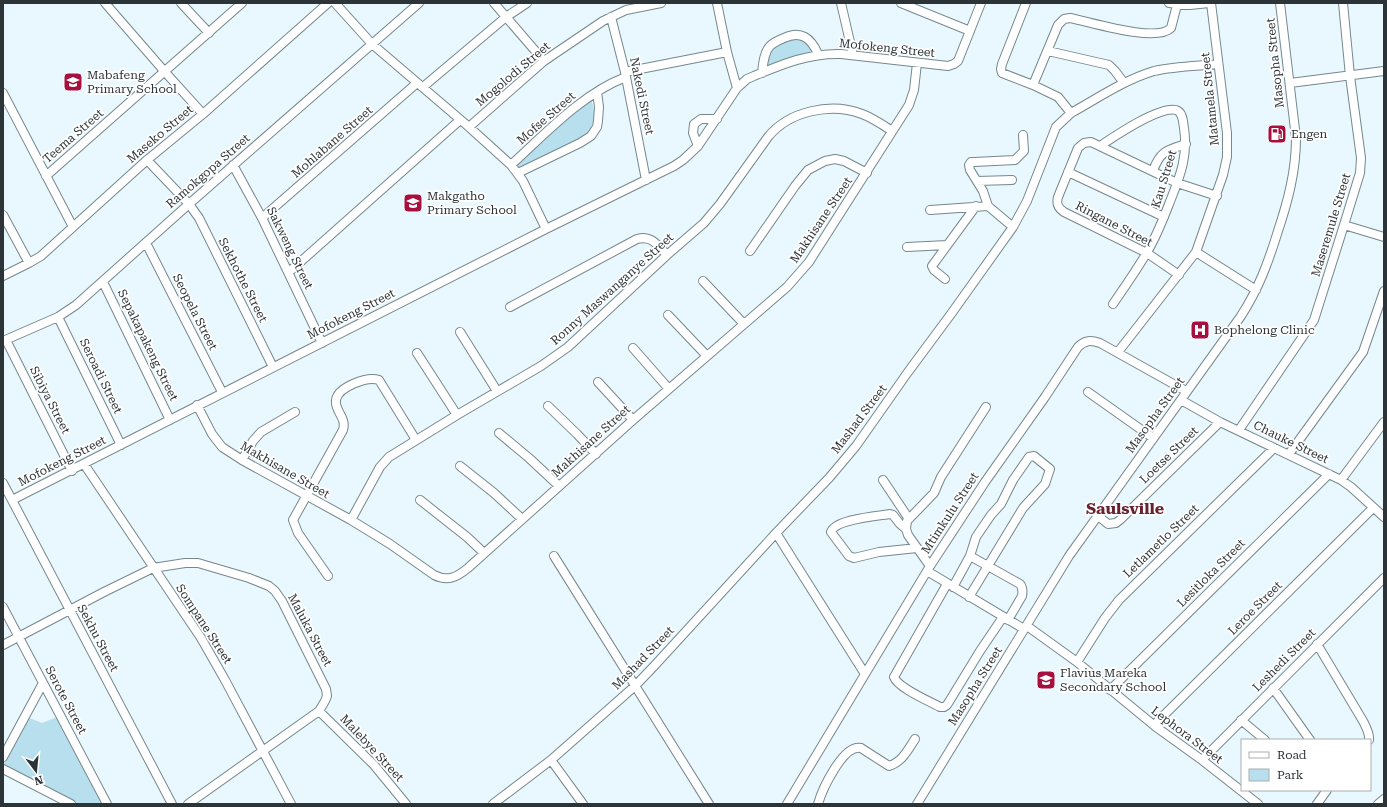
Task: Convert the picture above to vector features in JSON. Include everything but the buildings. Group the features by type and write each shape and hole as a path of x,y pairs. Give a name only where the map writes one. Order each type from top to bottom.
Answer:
{"street":[{"path":"105,3 164,72 203,114"},
{"path":"181,3 209,33"},
{"name":"Teema Street","path":"46,176 242,3"},
{"name":"Maseko Street","path":"3,276 41,256 147,160 203,114 328,3"},
{"path":"335,3 372,44 511,165 518,173 546,229"},
{"name":"Ramokgopa Street","path":"5,341 58,316 76,305 418,3"},
{"path":"494,3 544,61"},
{"name":"Mohlabane Street","path":"262,218 420,85 506,17 527,3"},
{"name":"Mogolodi Street","path":"469,127 544,61 611,17 626,10 661,3"},
{"path":"717,3 727,52 737,88"},
{"path":"841,3 853,55"},
{"path":"901,3 970,31 981,3"},
{"path":"1026,3 1001,68 1002,73 1058,97 1071,113"},
{"path":"1033,85 1058,25 1064,19 1070,18 1144,33 1159,33 1165,32 1171,28 1173,4 1190,5 1210,3"},
{"name":"Matamela Street","path":"1118,352 1196,252 1217,196 1223,175 1227,148 1210,3"},
{"name":"Masopha Street","path":"917,804 1056,576 1097,515 1241,316 1266,270 1286,207 1294,169 1296,138 1280,3"},
{"name":"Maseremule Street","path":"1238,430 1316,315 1360,173 1361,158 1350,76 1343,3"},
{"name":"Nakedi Street","path":"611,17 625,74 646,180"},
{"name":"Mofokeng Street","path":"12,500 72,471 222,392 646,180 683,160 698,146 737,88 747,79 818,54 853,55 948,66 958,61 970,31"},
{"path":"762,73 764,57 770,46 774,42 787,36 804,36 815,47 818,54"},
{"path":"1048,51 1109,66 1124,83"},
{"name":"Mofse Street","path":"511,165 578,105 625,74 727,52"},
{"name":"Makhisane Street","path":"197,405 218,443 242,460 351,520 403,552 430,572 442,578 454,578 787,287 806,267 912,98 917,63"},
{"name":"Mashad Street","path":"493,804 551,760 635,686 776,533 829,478 856,446 1013,227 1027,201 1056,127 1071,113 1139,76 1165,69 1218,64"},
{"path":"1290,83 1384,71"},
{"path":"518,173 580,143 591,136 597,127 598,121 599,107 597,92"},
{"path":"3,93 73,227"},
{"name":"Ronny Maswanganye Street","path":"351,520 384,461 416,440 559,354 713,213 768,137 783,123 822,109 834,108 862,114 892,131"},
{"name":"Kau Street","path":"1100,146 1149,117 1164,110 1176,110 1181,116 1185,130 1185,157 1164,217 1147,253 1113,304"},
{"path":"698,146 693,133 694,124 701,119 717,119"},
{"path":"289,272 460,120"},
{"path":"1013,227 988,206 983,191 970,170 970,163 1015,160 1024,151 1023,135"},
{"name":"Ringane Street","path":"1100,146 1091,142 1084,143 1078,148 1057,199 1059,208 1064,212 1147,253 1179,275"},
{"path":"1153,171 1164,152 1186,144"},
{"path":"1100,146 1177,183 1217,196"},
{"path":"750,251 795,186 808,170 825,161 835,159 844,161 866,173"},
{"name":"Sekhothe Street","path":"147,160 189,204 199,218 273,367"},
{"name":"Sakweng Street","path":"233,165 262,218 322,343"},
{"path":"1068,172 1164,217"},
{"path":"977,182 1012,180"},
{"path":"944,279 932,267 976,206"},
{"path":"930,210 988,206"},
{"path":"3,214 29,263"},
{"path":"1344,225 1384,237"},
{"path":"510,307 637,240 646,238 651,239 667,255"},
{"name":"Seopela Street","path":"146,243 222,392"},
{"path":"907,247 947,245"},
{"path":"1196,252 1256,290"},
{"path":"703,281 744,324"},
{"name":"Sepakapakeng Street","path":"103,282 170,420"},
{"path":"1289,454 1363,352 1384,291"},
{"path":"668,315 707,356"},
{"name":"Seroadi Street","path":"58,316 121,445"},
{"path":"460,332 497,391"},
{"name":"Sibiya Street","path":"5,341 72,471"},
{"name":"Mtimkulu Street","path":"787,804 929,568 981,488 1078,347 1085,342 1095,341 1104,344 1186,392"},
{"path":"633,348 669,389"},
{"path":"417,353 457,415"},
{"path":"328,576 298,533 293,520 343,430 344,422 336,400 340,393 352,385 367,380 379,380 416,440"},
{"path":"598,382 633,420"},
{"path":"1088,392 1153,438"},
{"name":"Chauke Street","path":"1181,400 1220,422 1341,480 1351,487 1384,517"},
{"path":"548,406 578,434 596,454"},
{"path":"906,530 906,524 909,519 934,493 944,472 986,407"},
{"path":"242,460 260,432 295,412"},
{"name":"Loetse Street","path":"1097,515 1108,524 1121,519 1220,422"},
{"path":"1341,480 1383,427"},
{"path":"499,433 559,486"},
{"name":"Letlametlo Street","path":"1077,662 1105,618 1119,600 1274,448"},
{"path":"969,597 988,567 1023,508 1047,481 1050,469 1034,456 1029,457 1013,480 1001,504 982,527 974,542 970,556 950,585 894,677 897,683 940,707 947,705 973,662 1006,619 1022,596 1023,592 1022,586 988,567 970,556"},
{"name":"Sompane Street","path":"84,464 200,638 225,680 291,804"},
{"path":"460,466 494,493 522,519"},
{"name":"Lesitloka Street","path":"1110,690 1330,474"},
{"path":"883,480 909,519"},
{"name":"Sekhu Street","path":"3,483 172,804"},
{"path":"420,500 462,532 484,553"},
{"name":"Leroe Street","path":"1154,725 1373,508"},
{"path":"917,548 879,552 854,558 850,556 832,532 832,529 847,522 890,514 893,515 906,530 908,535 917,548 929,568"},
{"path":"776,533 865,674"},
{"path":"554,556 709,804"},
{"name":"Maluka Street","path":"3,645 153,568 185,563 198,563 249,578 272,588 282,601 323,680 327,696 326,701 319,711"},
{"name":"Lephora Street","path":"929,568 950,585 1006,619 1025,627 1077,662 1154,725 1241,791"},
{"name":"Leshedi Street","path":"1202,760 1384,578"},
{"name":"Serote Street","path":"3,607 107,804"},
{"path":"1317,644 1363,721 1368,731 1369,739"},
{"path":"3,757 43,683"},
{"path":"1273,688 1309,739"},
{"path":"188,804 319,711"},
{"name":"Malebye Street","path":"319,711 370,760 406,804"},
{"path":"1241,720 1264,739"},
{"path":"818,804 826,783 842,758 849,751 856,747 861,748 889,766 901,760 915,739"},
{"path":"551,760 583,804"},
{"path":"3,769 71,804"},
{"name":"Lephora Street","path":"1241,791 1258,804"},
{"path":"1317,804 1326,791"},
{"path":"1378,804 1384,799"}],"green space":[{"path":"800,38 808,43 814,51 766,67 768,55 773,47 781,42"},
{"path":"591,97 594,109 594,123 585,138 518,170 515,168 516,163"},
{"path":"27,717 42,723 57,717 102,804 76,804 3,765 3,761"}],"place":[{"name":"Mabafeng Primary School","path":"73,82"},
{"name":"Engen","path":"1277,134"},
{"name":"Makgatho Primary School","path":"413,203"},
{"name":"Bophelong Clinic","path":"1200,330"},
{"name":"Flavius Mareka Secondary School","path":"1046,680"}],"district":[{"name":"Saulsville","path":"1125,508"}]}
